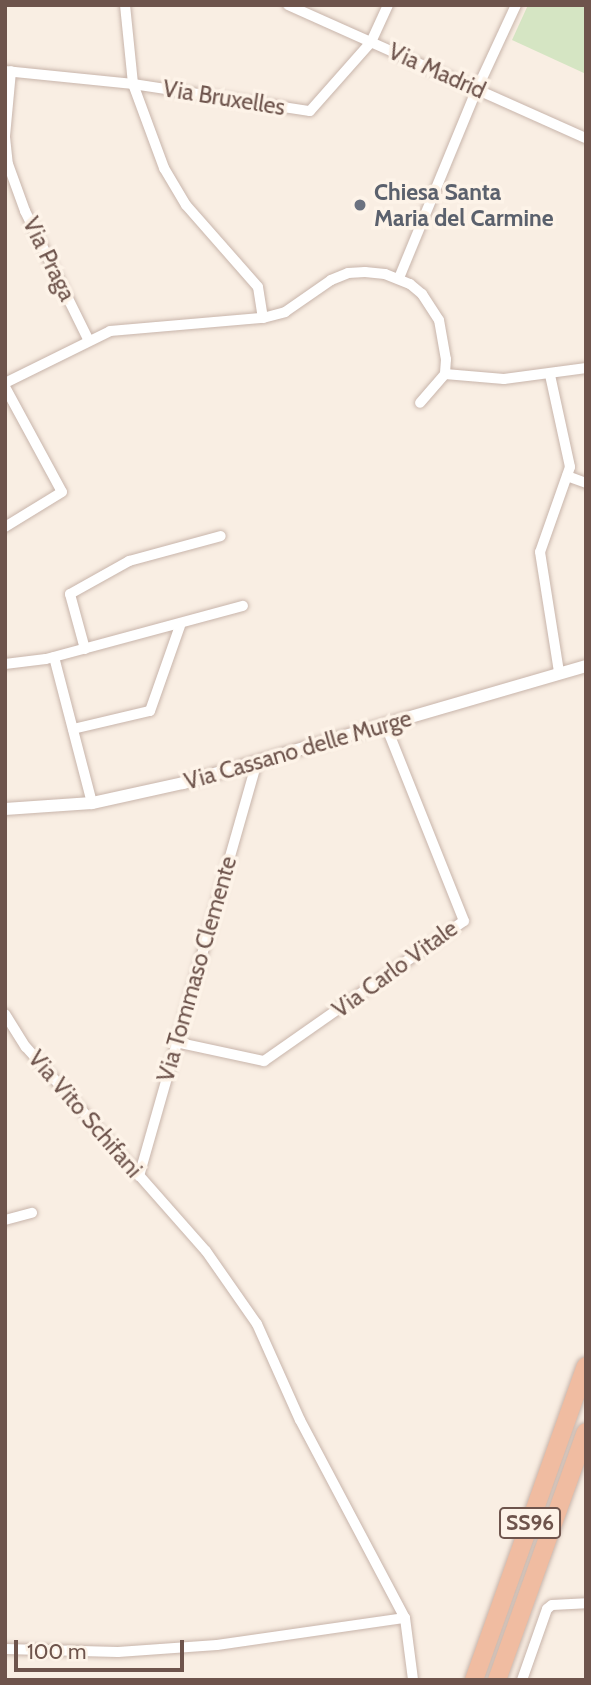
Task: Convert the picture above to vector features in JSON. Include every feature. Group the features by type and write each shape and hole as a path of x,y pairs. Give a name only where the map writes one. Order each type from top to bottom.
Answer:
{"highway":[{"name":"SS96","path":"474,1680 586,1366"},
{"name":"SS96","path":"497,1680 586,1432"}],"street":[{"path":"125,5 133,84 164,167 186,205 258,287 263,318"},
{"name":"Via Madrid","path":"288,5 586,138"},
{"name":"Via Bruxelles","path":"8,71 133,84 310,111 371,42 388,5"},
{"path":"399,278 477,89 516,5"},
{"name":"Via Praga","path":"8,71 5,137 8,164 25,211 88,339"},
{"path":"5,527 62,492 5,385 88,339 110,331 138,326 263,318 285,312 331,280 348,273 385,274 399,278 422,294 439,320 446,359 445,374 420,403"},
{"path":"445,374 504,379 550,375 586,368"},
{"path":"550,375 570,467 540,552 559,672"},
{"path":"567,476 586,483"},
{"path":"85,649 71,594 130,561 221,536"},
{"path":"5,664 54,657 243,607"},
{"path":"73,729 150,711 181,623"},
{"path":"54,657 92,803"},
{"name":"Via Cassano delle Murge","path":"5,809 92,803 183,783 586,666"},
{"name":"Via Carlo Vitale","path":"175,1042 264,1062 464,921 386,726"},
{"name":"Via Tommaso Clemente","path":"139,1176 175,1042 257,762"},
{"name":"Via Vito Schifani","path":"5,1014 26,1047 206,1251 257,1324 300,1420 405,1618"},
{"path":"5,1220 32,1213"},
{"path":"522,1680 547,1609 552,1605 586,1603"},
{"path":"5,1649 118,1652 206,1646 405,1618 413,1680"}],"green space":[{"path":"528,5 586,5 586,74 512,40"}],"place":[{"name":"Chiesa Santa Maria del Carmine","path":"360,205"}]}
